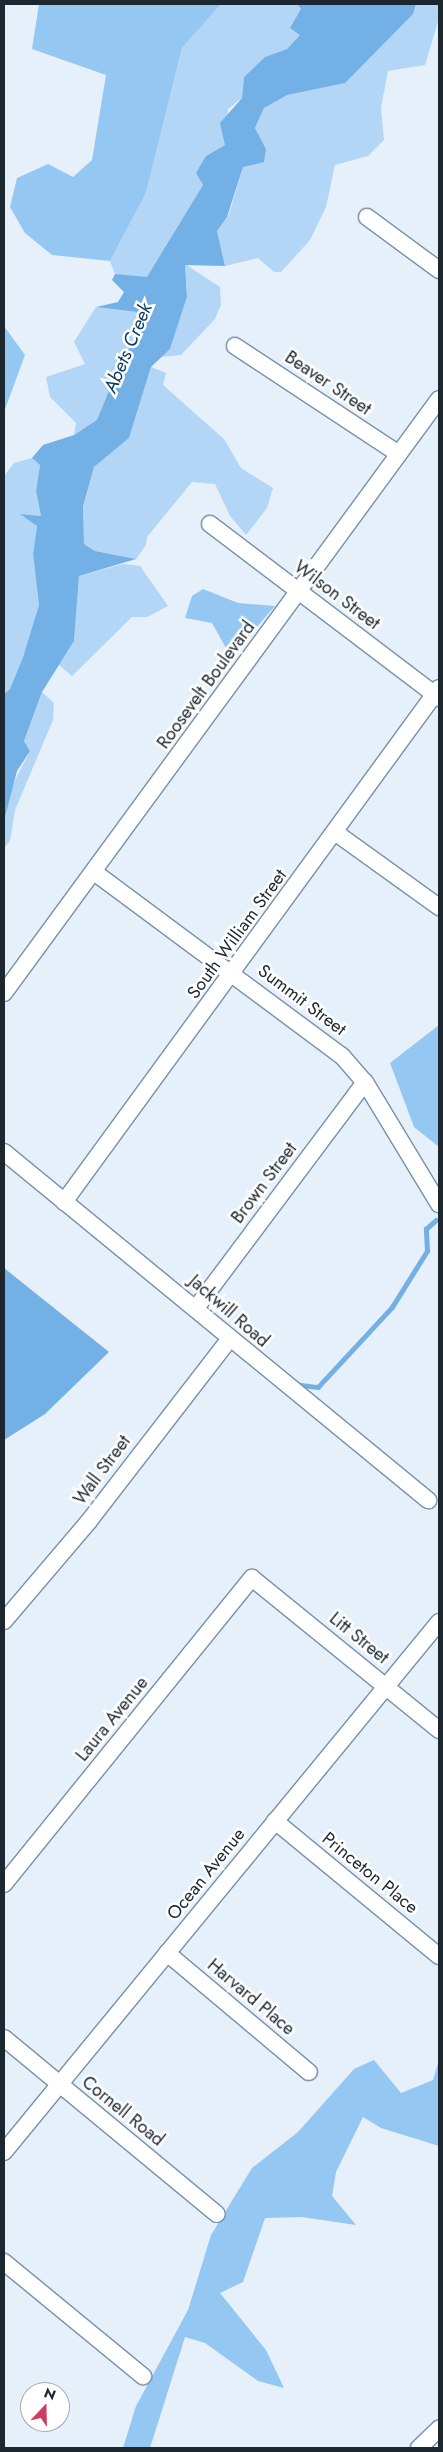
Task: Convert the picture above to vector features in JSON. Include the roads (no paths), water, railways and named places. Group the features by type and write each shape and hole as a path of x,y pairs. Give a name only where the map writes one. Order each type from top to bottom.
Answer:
{"street":[{"path":"367,217 439,270"},
{"name":"Beaver Street","path":"235,346 399,454"},
{"name":"Roosevelt Boulevard","path":"4,993 439,399"},
{"name":"Wilson Street","path":"210,524 438,693"},
{"name":"South William Street","path":"64,1202 438,693"},
{"path":"336,833 439,907"},
{"name":"Summit Street","path":"94,872 342,1056 364,1082 439,1204"},
{"name":"Brown Street","path":"196,1308 364,1082"},
{"name":"Jackwill Road","path":"4,1152 196,1308 229,1340 428,1500"},
{"name":"Wall Street","path":"4,1620 89,1521 229,1340"},
{"name":"Litt Street","path":"252,1578 439,1730"},
{"name":"Laura Avenue","path":"4,1884 252,1578"},
{"name":"Ocean Avenue","path":"4,2152 439,1622"},
{"name":"Princeton Place","path":"275,1822 439,1956"},
{"name":"Harvard Place","path":"167,1953 309,2072"},
{"name":"Cornell Road","path":"4,2038 217,2214"},
{"path":"4,2262 142,2376"},
{"path":"419,2448 439,2430"}],"waterway":[{"path":"301,1385 318,1387 392,1307 427,1251 426,1229 436,1220"}],"water label":[{"name":"Abets Creek","path":"128,348"}]}
